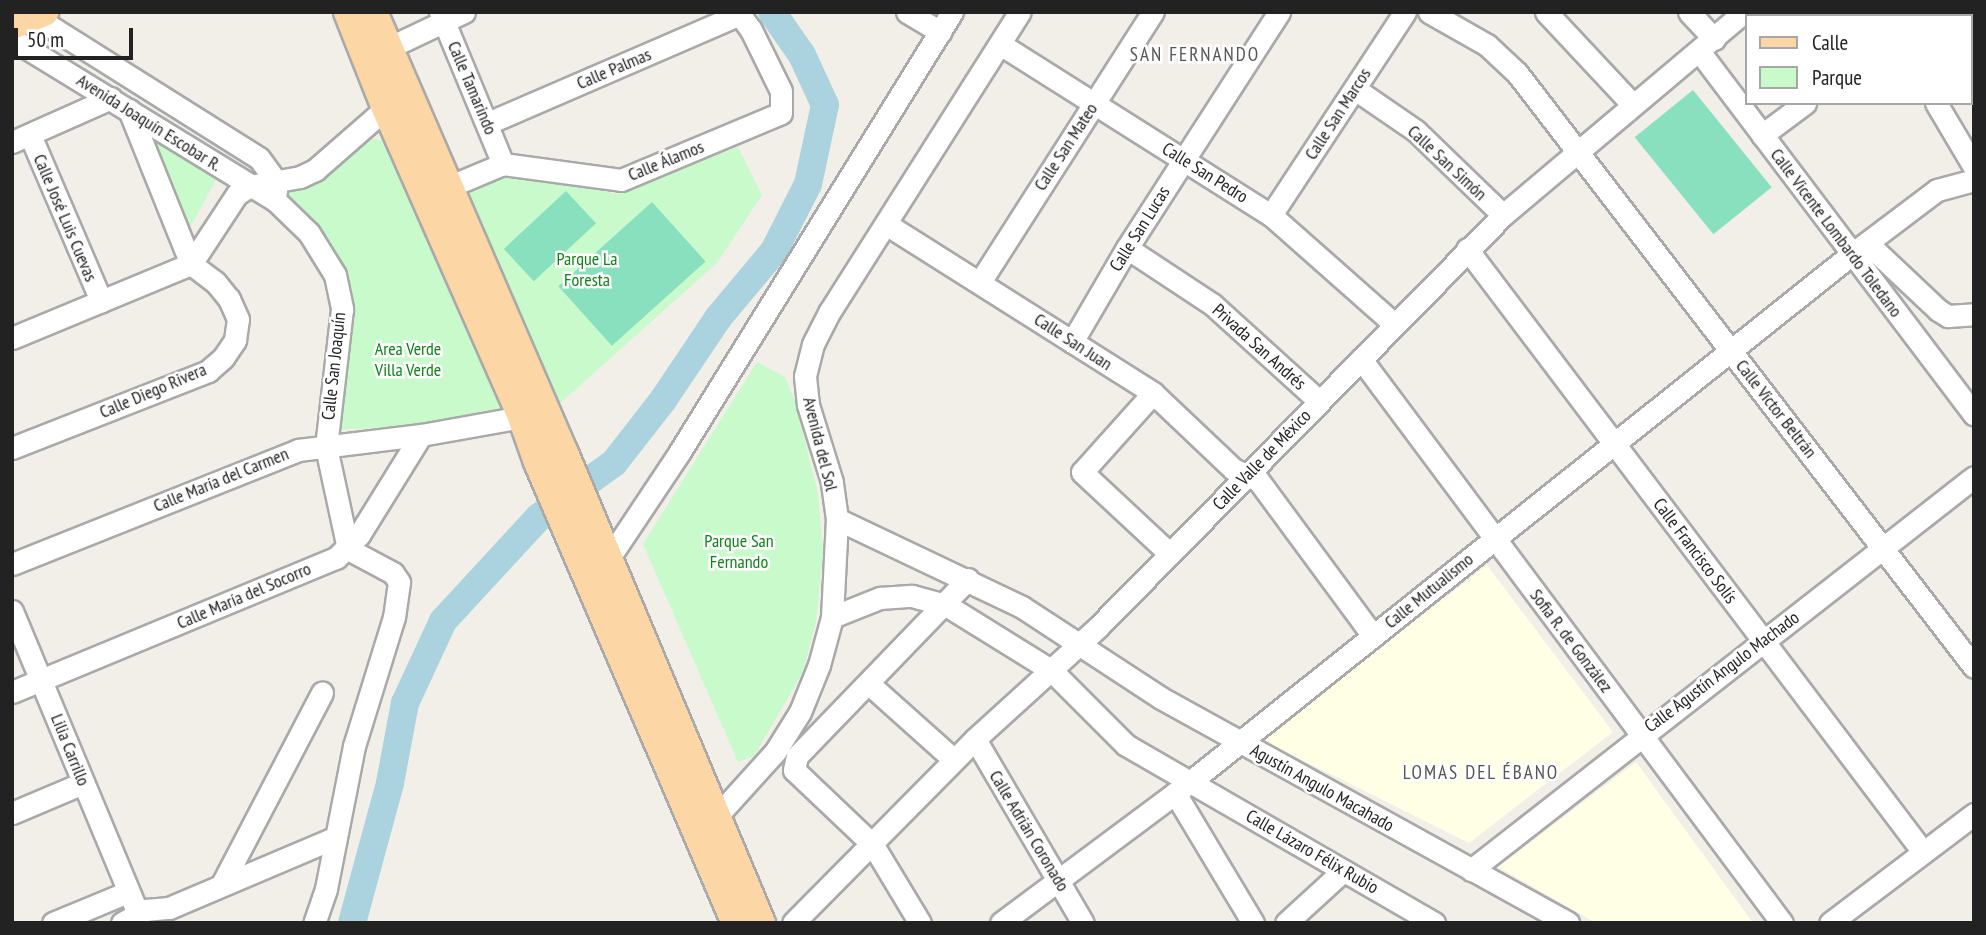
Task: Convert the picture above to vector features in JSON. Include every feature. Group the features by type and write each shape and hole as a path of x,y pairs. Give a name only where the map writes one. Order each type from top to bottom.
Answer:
{"main road":[{"path":"348,12 386,108 522,416 551,457"},
{"path":"373,12 448,187 551,457 581,527 589,581 736,923"},
{"path":"581,527 609,560 761,923"}],"street":[{"path":"388,48 442,17 464,12"},
{"path":"907,12 940,32"},
{"path":"589,581 609,560 679,453 952,12"},
{"name":"Avenida del Sol","path":"716,817 775,752 800,712 819,665 832,617 837,519 832,482 808,405 805,376 813,344 830,311 1020,12"},
{"name":"Calle San Mateo","path":"980,282 1153,12"},
{"name":"Calle San Lucas","path":"1072,342 1127,248 1279,12"},
{"name":"Calle San Marcos","path":"1272,215 1405,12"},
{"name":"Calle Víctor Beltrán","path":"1429,12 1501,57 1578,152 1974,667"},
{"path":"1546,12 1633,105"},
{"name":"Calle Vicente Lombardo Toledano","path":"1689,12 1762,135 1860,249 1974,415"},
{"name":"Calle Valle de México","path":"793,923 975,739 1081,644 1467,249 1503,215 1744,12"},
{"name":"Calle Álamos","path":"503,164 621,180 781,113 781,91 751,30 739,13"},
{"name":"Calle Palmas","path":"488,123 739,13"},
{"name":"Avenida Joaquín Escobar R.","path":"29,17 259,158 276,191"},
{"name":"Calle Tamarindo","path":"442,17 503,164"},
{"name":"Avenida Joaquín Escobar R.","path":"12,39 250,186 276,191"},
{"name":"Calle San Pedro","path":"1000,44 1272,215 1394,324"},
{"name":"Calle San Simón","path":"1355,89 1416,131 1503,215"},
{"path":"21,139 111,98"},
{"path":"1762,135 1802,105"},
{"path":"1937,105 1974,167"},
{"path":"276,191 315,170 386,108"},
{"path":"128,110 191,264"},
{"name":"Calle José Luis Cuevas","path":"21,139 101,301"},
{"path":"448,187 503,164"},
{"name":"Calle Mutualismo","path":"1001,923 1183,788 1614,443 1937,190 1974,180"},
{"path":"12,338 191,264 237,194 250,186"},
{"name":"Calle San Joaquín","path":"276,191 323,253 335,275 342,309 326,447 348,549"},
{"name":"Calle San Juan","path":"886,224 1153,393 1233,470 1258,480 1373,636"},
{"name":"Privada San Andrés","path":"1127,248 1241,327 1319,401"},
{"name":"Calle Francisco Solís","path":"1467,249 1923,852"},
{"path":"1860,249 1948,316 1974,314"},
{"name":"Calle Diego Rivera","path":"12,448 208,371 223,358 235,340 238,320 229,299 215,282 191,264"},
{"name":"Sofia R. de González","path":"1361,359 1782,923"},
{"path":"1153,393 1082,472 1169,553"},
{"name":"Calle María del Carmen","path":"12,564 298,450 421,435 522,416"},
{"name":"Calle María del Socorro","path":"12,692 336,558 348,549 421,435"},
{"name":"Calle Agustín Angulo Machado","path":"1471,870 1641,734 1974,477"},
{"name":"Agustín Angulo Macahado","path":"837,519 1022,607 1161,698 1568,923"},
{"path":"314,923 326,889 334,838 369,692 398,598 399,582 393,573 348,549"},
{"path":"920,923 873,845 794,770 797,756 946,605 968,579"},
{"name":"Calle Lázaro Félix Rubio","path":"832,617 880,598 912,596 946,605 1051,670 1126,745 1183,788 1343,871 1434,923"},
{"name":"Lilia Carrillo","path":"12,611 127,889"},
{"path":"868,682 954,760"},
{"path":"222,884 321,693"},
{"name":"Calle Adrián Coronado","path":"975,739 1083,923"},
{"path":"12,813 83,783"},
{"path":"1183,788 1253,923"},
{"path":"1830,923 1974,814"},
{"path":"52,923 127,889 129,919 169,908 334,838"},
{"path":"1286,923 1343,871"}],"shaded area":[{"path":"1487,565 1613,732 1469,843 1262,740"},
{"path":"1636,762 1753,923 1596,923 1498,867"}],"green space":[{"path":"1693,90 1772,187 1713,234 1635,137"},
{"path":"127,123 217,178 181,244"},
{"name":"Area Verde Villa Verde","path":"374,139 387,141 500,408 407,426 336,430 349,290 337,252 282,190 320,179 337,169 361,145"},
{"name":"Parque La Foresta","path":"738,147 762,195 717,263 558,405 466,190 504,170 617,194"},
{"path":"566,191 596,223 534,281 504,249"},
{"path":"652,202 706,261 612,346 558,286"},
{"name":"Parque San Fernando","path":"757,362 785,377 795,401 818,494 823,553 816,622 803,672 754,756 738,762 643,544"}],"waterway":[{"path":"352,923 390,783 405,703 443,621 539,517 614,463 663,400 718,318 774,251 808,184 825,105 802,55 772,12"}],"district":[{"name":"SAN FERNANDO","path":"1195,55"},
{"name":"LOMAS DEL ÉBANO","path":"1481,773"}]}
